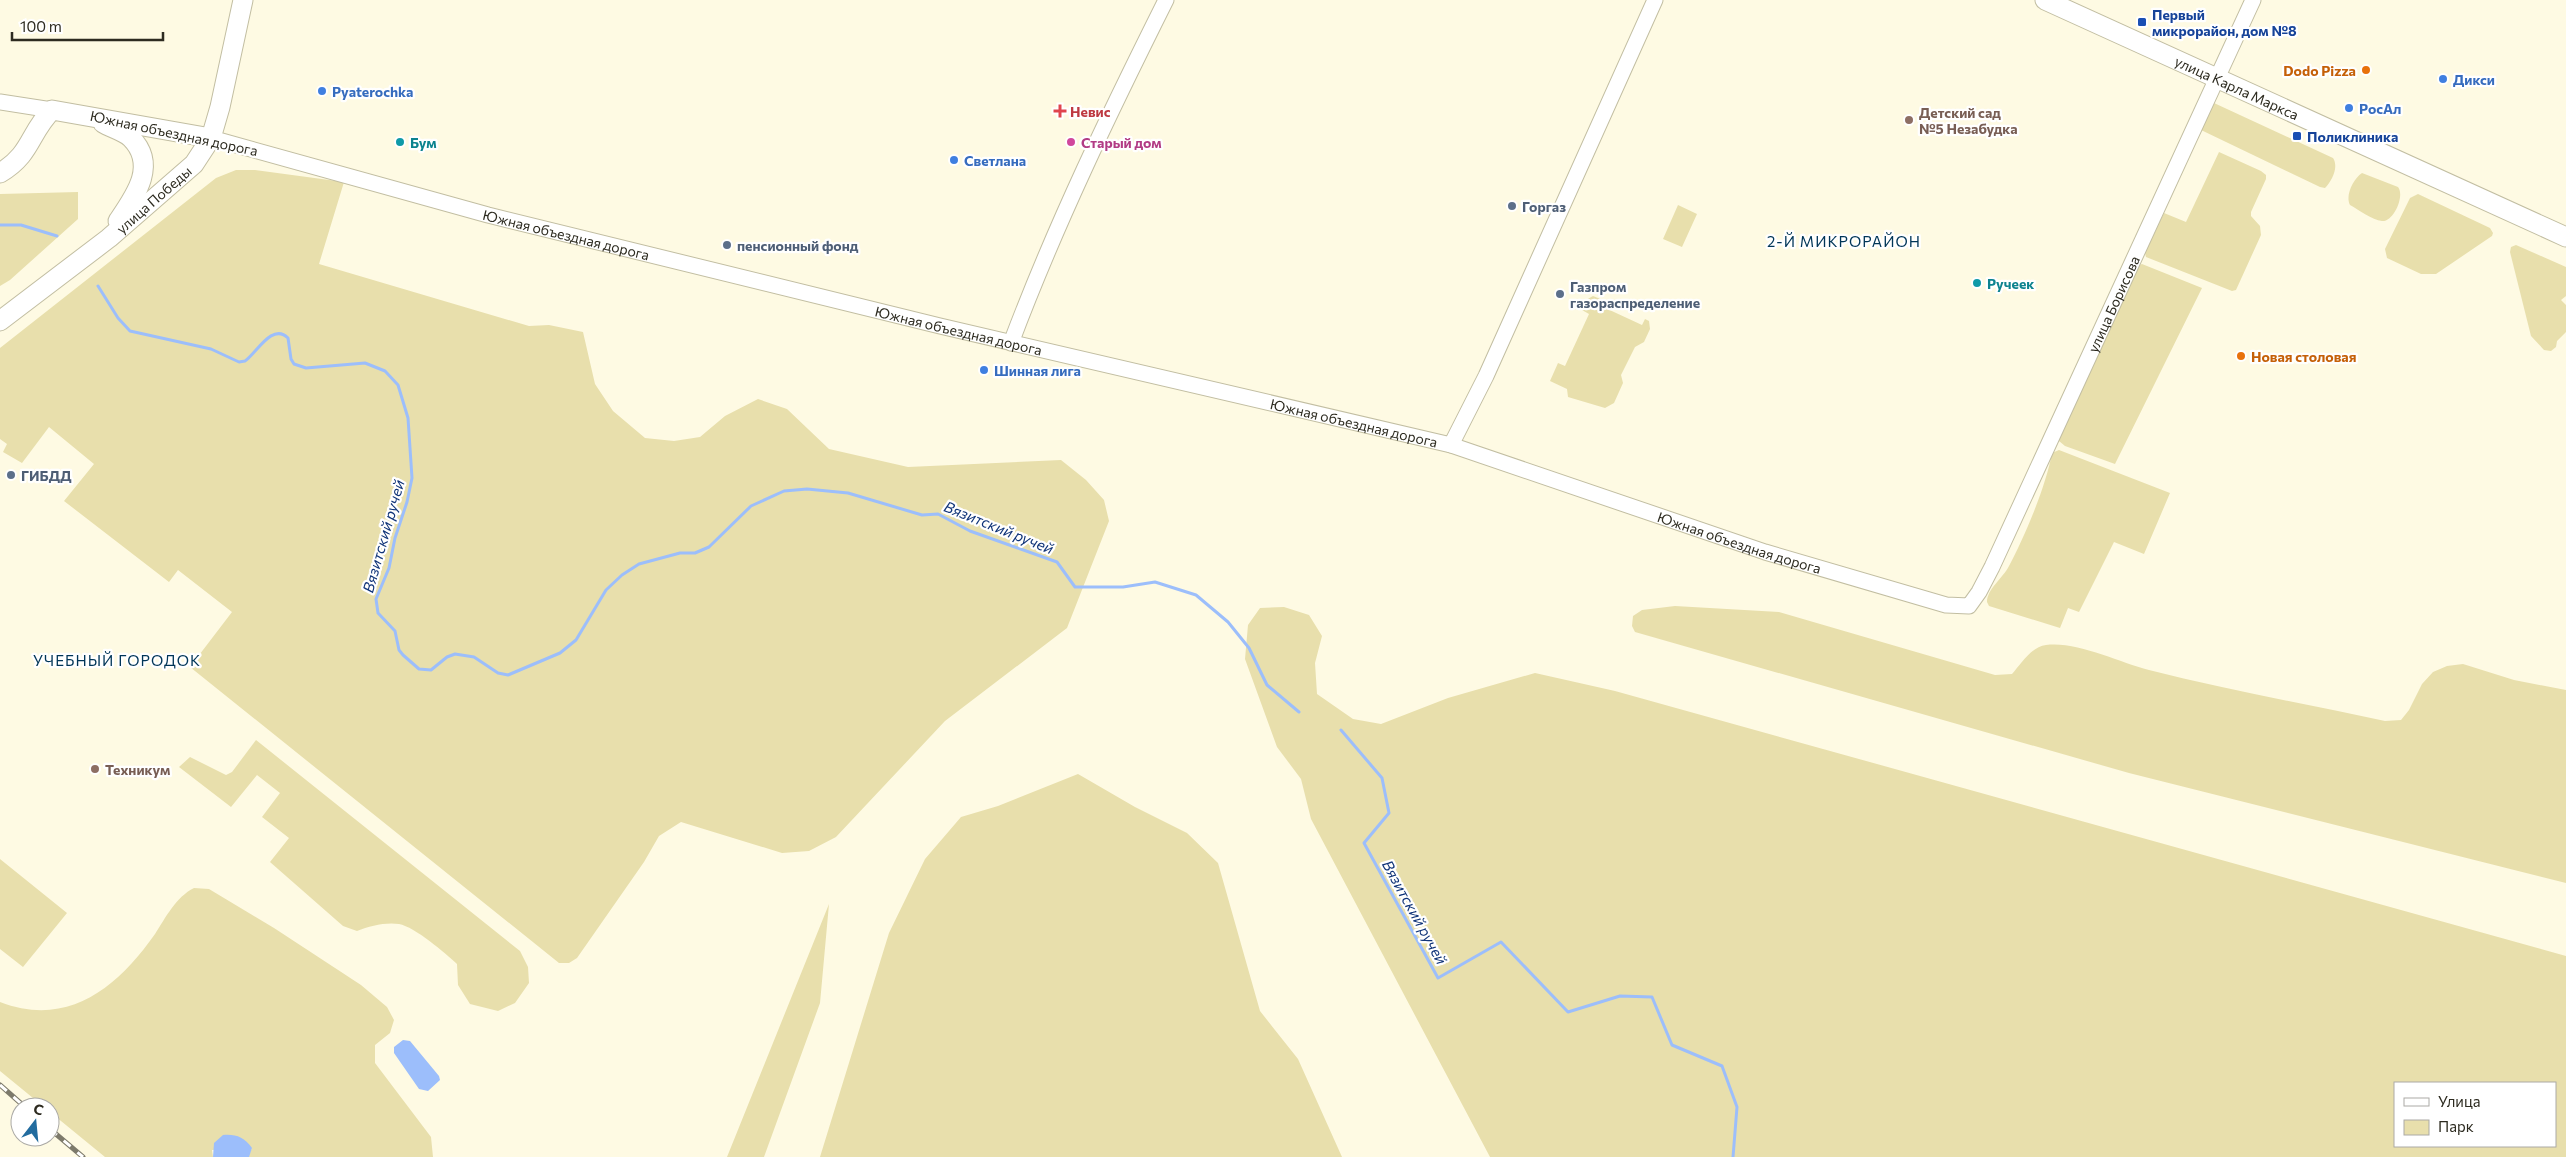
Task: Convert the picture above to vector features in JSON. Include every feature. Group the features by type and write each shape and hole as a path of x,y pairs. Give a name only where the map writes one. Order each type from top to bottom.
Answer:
{"main road":[{"name":"улица Победы","path":"0,321 109,238 194,164 211,138 220,106 242,0"},
{"name":"улица Карла Маркса","path":"2045,0 2566,237"},
{"name":"Южная объездная дорога","path":"52,110 211,138"},
{"path":"0,173 12,166 25,153 40,122 52,110"},
{"path":"90,116 130,137 139,150 144,166 142,181 109,238"}],"street":[{"path":"1011,343 1026,303 1092,154 1166,0"},
{"path":"1451,445 1490,368 1655,0"},
{"name":"улица Борисова","path":"1968,606 1979,592 1992,567 2253,0"},
{"path":"0,102 52,110"},
{"name":"Южная объездная дорога","path":"211,138 488,215 1011,343 1451,445 1785,558 1946,605 1968,606"}],"green space":[{"path":"2214,103 2333,158 2335,170 2330,182 2325,188 2320,187 2201,130"},
{"path":"2219,152 2266,175 2266,179 2251,212 2251,216 2260,226 2261,235 2236,290 2232,291 2146,257 2145,253 2164,213 2186,222"},
{"path":"236,170 255,170 344,182 319,264 529,326 549,325 583,332 595,384 613,411 645,438 674,441 700,437 725,416 758,399 787,409 829,449 908,467 1061,460 1086,480 1104,500 1109,521 1067,628 945,721 836,837 809,851 782,853 681,822 659,836 644,862 577,958 569,963 559,963 190,667 232,612 178,570 169,582 64,501 94,464 49,427 22,463 3,452 7,444 0,439 0,348 216,178"},
{"path":"2362,173 2398,187 2400,191 2399,202 2394,213 2386,220 2374,219 2350,205 2349,193 2356,179"},
{"path":"78,192 78,219 10,280 0,286 0,194"},
{"path":"2418,194 2490,228 2493,233 2492,236 2436,274 2421,274 2387,258 2385,249 2410,198"},
{"path":"1678,205 1697,214 1682,247 1663,239"},
{"path":"2516,245 2566,267 2566,296 2561,300 2566,305 2566,332 2551,351 2544,350 2531,336 2510,252 2511,247"},
{"path":"2142,264 2202,288 2115,464 2065,446 2059,441 2059,435 2137,266"},
{"path":"1593,296 1603,300 1601,306 1642,325 1645,319 1649,321 1650,329 1644,342 1635,347 1621,375 1623,383 1614,403 1605,408 1568,397 1567,389 1550,381 1558,363 1565,366 1589,314 1582,310 1586,300"},
{"path":"2059,450 2170,493 2144,554 2114,542 2079,612 2068,608 2060,628 1989,606 1987,602 1992,588 2009,566 2022,540 2040,495 2052,453"},
{"path":"1675,606 1779,612 1995,675 2012,674 2027,656 2041,646 2071,646 2178,677 2385,721 2401,720 2409,710 2422,684 2433,672 2447,666 2463,664 2514,680 2566,690 2566,883 2129,773 1635,632 1632,626 1633,616 1642,610"},
{"path":"1284,607 1309,615 1322,636 1315,663 1317,694 1353,719 1381,724 1448,698 1535,673 1615,691 2566,956 2566,1157 1490,1157 1311,819 1301,779 1277,747 1245,659 1248,625 1260,608"},
{"path":"256,740 520,951 528,967 529,983 515,1003 498,1011 470,1004 458,985 457,964 438,947 413,930 399,924 378,925 357,931 343,926 270,862 289,838 262,817 280,793 257,775 231,807 179,767 190,757 226,775 232,772"},
{"path":"1078,774 1135,807 1187,833 1218,863 1260,1011 1298,1059 1342,1157 820,1157 889,933 925,859 961,817 998,806"},
{"path":"0,859 67,913 23,967 0,949"},
{"path":"194,888 209,889 274,928 361,985 387,1007 394,1020 390,1033 375,1045 375,1063 431,1137 433,1157 248,1157 252,1148 212,1150 213,1157 105,1157 60,1120 60,1097 32,1097 0,1071 0,1002 25,1009 48,1010 69,1006 89,998 124,971 155,934 167,914"},
{"path":"829,904 820,1003 764,1157 727,1157"}],"water":[{"path":"403,1040 410,1041 439,1076 440,1080 428,1091 419,1089 394,1053 394,1047"},
{"path":"223,1135 236,1136 246,1141 252,1148 249,1157 213,1157 214,1143"}],"waterway":[{"name":"Вязитский ручей","path":"0,225 21,225 57,236"},
{"name":"Вязитский ручей","path":"98,286 118,318 130,331 211,349 239,362 245,361 270,336 282,334 288,338 291,359 294,364 306,368 365,363 385,371 398,385 408,418 412,478 407,502 395,538 389,568 376,599 378,613 395,631 399,650 419,669 431,670 447,657 455,654 474,657 498,673 508,675 560,653 576,640 606,590 622,575 639,564 680,553 695,553 709,547 751,506 784,491 807,489 848,493 922,515 938,514 970,531 1057,562 1075,587 1123,587 1155,582 1196,595 1228,622 1249,648 1267,685 1299,712"},
{"name":"Вязитский ручей","path":"1341,730 1382,778 1389,813 1364,843 1438,978 1501,942 1568,1012 1620,996 1652,997 1672,1045 1722,1066 1737,1107 1733,1157"}],"railway":[{"path":"0,1085 14,1097"},
{"path":"60,1137 83,1157"}],"place":[{"name":"Первый микрорайон, дом №8","path":"2142,22"},
{"name":"Dodo Pizza","path":"2366,70"},
{"name":"Дикси","path":"2443,79"},
{"name":"Pyaterochka","path":"322,91"},
{"name":"РосАл","path":"2349,108"},
{"name":"Невис","path":"1060,111"},
{"name":"Детский сад №5 Незабудка","path":"1909,120"},
{"name":"Поликлиника","path":"2297,136"},
{"name":"Бум","path":"400,142"},
{"name":"Старый дом","path":"1071,142"},
{"name":"Светлана","path":"954,160"},
{"name":"Горгаз","path":"1512,206"},
{"name":"пенсионный фонд","path":"727,245"},
{"name":"Ручеек","path":"1977,283"},
{"name":"Газпром газораспределение","path":"1560,294"},
{"name":"Новая столовая","path":"2241,356"},
{"name":"Шинная лига","path":"984,370"},
{"name":"ГИБДД","path":"11,475"},
{"name":"Техникум","path":"95,769"}],"district":[{"name":"2-Й МИКРОРАЙОН","path":"1844,241"},
{"name":"УЧЕБНЫЙ ГОРОДОК","path":"117,660"}]}
